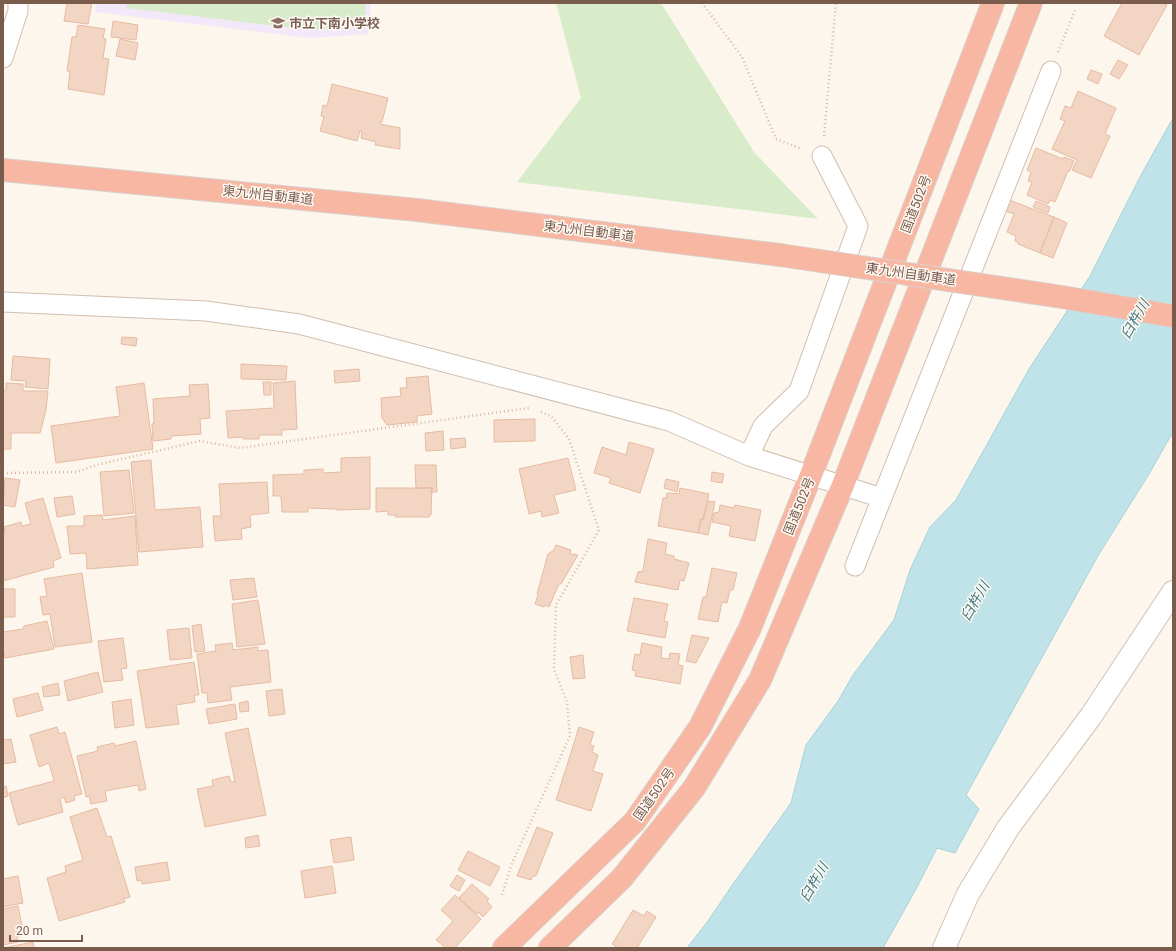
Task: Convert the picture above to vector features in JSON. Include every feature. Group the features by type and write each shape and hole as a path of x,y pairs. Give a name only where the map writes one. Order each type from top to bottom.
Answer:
{"highway":[{"name":"国道502号","path":"504,948 635,822 700,727 750,628 811,476 993,3"},
{"name":"国道502号","path":"550,948 622,878 694,788 760,680 843,485 1032,3"},
{"name":"東九州自動車道","path":"3,170 57,174 417,210 780,255 1062,297 1173,316"},
{"path":"3,173 57,174"}],"street":[{"path":"3,58 18,11 18,3"},
{"path":"855,566 1051,71"},
{"path":"749,456 763,426 799,391 858,226 822,156"},
{"path":"3,302 206,311 299,324 669,421 749,456 882,498"},
{"path":"944,948 968,894 1008,828 1091,716 1173,592"}],"path":[{"path":"702,3 742,57 776,139 822,156 836,3"},
{"path":"1051,71 1076,8"},
{"path":"3,473 77,472 96,465 200,441 240,448 532,408"},
{"path":"502,895 512,863 570,736 567,702 554,669 556,605 599,530 569,439 551,416 538,411"}],"shaded area":[{"name":"市立下南小学校","path":"96,3 371,3 368,34 310,38 95,12"}],"green space":[{"name":"市立下南小学校","path":"127,3 366,3 364,26 309,30 127,8"},
{"path":"556,3 661,3 754,152 818,219 517,182 581,98"}],"water":[{"name":"臼杵川","path":"1173,118 1173,432 1149,474 1099,554 966,795 979,809 955,853 937,848 883,948 687,948 708,921 791,803 806,745 838,701 853,675 894,620 910,570 930,527 956,500 1029,369 1090,276 1141,175"}],"building":[{"path":"67,3 92,3 88,24 64,21"},
{"path":"1122,3 1163,3 1167,5 1139,55 1104,36"},
{"path":"113,21 138,25 136,40 111,37"},
{"path":"78,25 105,29 103,38 106,39 103,58 109,59 104,95 68,89 70,71 67,71 72,37 76,37"},
{"path":"120,39 138,43 135,60 116,56"},
{"path":"1118,60 1128,65 1119,79 1110,74"},
{"path":"1091,70 1102,74 1098,84 1087,79"},
{"path":"332,84 388,98 382,122 380,122 380,124 400,128 400,149 375,145 376,142 361,138 362,132 360,131 357,141 320,131 324,117 321,116 323,105 327,106"},
{"path":"1078,91 1116,108 1105,134 1110,136 1091,178 1072,170 1077,160 1052,149 1065,121 1060,119 1065,106 1071,108"},
{"path":"1036,148 1063,159 1064,157 1074,161 1069,172 1068,171 1055,202 1050,200 1048,204 1027,195 1032,182 1028,181 1031,172 1027,170"},
{"path":"1009,200 1054,217 1040,253 1018,244 1018,242 1015,241 1016,236 1007,232 1014,214 1005,211"},
{"path":"1036,201 1050,207 1048,213 1033,207"},
{"path":"1054,217 1067,223 1053,258 1040,253"},
{"path":"122,337 137,338 136,346 121,344"},
{"path":"13,356 50,359 48,389 25,387 26,381 11,380"},
{"path":"241,364 287,366 286,380 241,379"},
{"path":"359,369 360,381 335,383 334,371"},
{"path":"428,376 432,414 417,416 417,422 387,425 382,418 381,398 401,396 400,388 407,388 406,378"},
{"path":"295,381 297,429 282,430 282,435 259,435 259,439 243,439 243,437 228,438 226,411 274,408 273,383"},
{"path":"263,382 271,382 271,395 264,395"},
{"path":"6,383 23,384 23,391 48,391 46,410 40,433 11,433 11,449 3,449 3,390 6,390"},
{"path":"144,383 153,449 56,463 51,426 120,416 116,387"},
{"path":"208,384 210,418 200,419 201,434 171,436 171,439 153,441 153,399 190,396 189,385"},
{"path":"535,419 535,441 494,442 494,420"},
{"path":"443,431 444,450 426,451 425,433"},
{"path":"465,438 466,447 451,449 450,439"},
{"path":"629,442 654,449 640,493 609,483 611,478 594,473 602,447 626,455"},
{"path":"370,457 370,509 336,510 308,508 308,512 282,512 281,496 273,496 273,475 304,474 304,470 323,469 323,473 341,472 341,458"},
{"path":"568,458 576,490 554,495 559,513 542,517 541,511 529,514 519,469"},
{"path":"151,460 155,510 200,507 203,547 139,552 131,462"},
{"path":"415,465 436,465 437,492 431,492 432,488 416,488"},
{"path":"129,470 134,513 104,516 100,472"},
{"path":"712,472 724,474 722,483 711,481"},
{"path":"5,478 20,480 15,507 3,505"},
{"path":"666,479 679,482 677,492 664,488"},
{"path":"267,482 269,513 250,515 251,527 241,529 242,539 215,541 213,516 221,516 219,484"},
{"path":"376,488 432,488 431,515 429,515 429,517 395,517 396,515 388,515 388,511 376,512"},
{"path":"680,488 709,494 703,520 701,519 698,533 658,526 663,498 666,498 667,493 679,494"},
{"path":"72,496 75,514 57,517 54,498"},
{"path":"43,498 61,558 53,561 54,567 3,581 4,527 21,522 22,526 31,524 25,503"},
{"path":"708,501 715,502 708,535 698,533 701,519 703,520"},
{"path":"720,505 734,508 735,505 761,510 755,541 729,536 731,526 712,522 714,513 719,512"},
{"path":"102,515 103,520 135,516 138,565 87,569 86,553 70,554 67,526 84,526 84,516"},
{"path":"648,539 667,543 665,554 674,556 674,559 689,563 684,581 680,580 678,590 635,582 638,572 643,571"},
{"path":"556,545 571,550 570,554 578,555 561,584 559,584 549,607 545,605 544,607 535,604 548,554 554,550"},
{"path":"712,568 737,573 733,590 730,590 727,603 722,602 718,622 698,619 703,597 706,597"},
{"path":"82,573 92,642 55,647 50,614 43,615 40,597 47,596 44,579"},
{"path":"254,578 257,597 233,600 230,580"},
{"path":"3,589 15,589 15,617 3,617"},
{"path":"634,598 668,604 664,621 668,622 665,638 627,631"},
{"path":"258,600 265,644 237,647 232,604"},
{"path":"47,621 54,649 5,658 3,649 3,632 23,629 24,626"},
{"path":"201,624 205,651 195,652 192,626"},
{"path":"189,628 192,658 170,660 167,630"},
{"path":"692,635 709,638 696,663 686,661"},
{"path":"123,638 127,668 121,669 123,680 104,682 98,641"},
{"path":"232,643 233,650 258,647 258,651 268,650 271,682 230,687 232,700 208,703 207,693 202,693 197,654 216,651 215,645"},
{"path":"642,643 662,647 661,658 669,659 670,653 680,654 678,665 683,666 680,684 635,676 636,671 632,670 635,654 640,655"},
{"path":"583,655 585,678 573,679 570,657"},
{"path":"194,662 199,695 194,695 195,702 176,705 179,724 146,728 137,671"},
{"path":"98,672 103,692 68,701 64,681"},
{"path":"58,683 60,695 44,697 42,687"},
{"path":"282,689 285,714 269,716 266,691"},
{"path":"38,693 43,710 17,717 13,699"},
{"path":"131,699 134,725 115,728 112,702"},
{"path":"248,701 249,711 240,712 239,703"},
{"path":"235,704 237,719 209,724 206,709"},
{"path":"57,727 59,734 65,732 82,794 74,796 75,800 66,803 64,797 60,799 63,812 18,825 9,793 54,781 49,763 39,767 30,735"},
{"path":"579,727 594,732 590,745 594,746 592,752 598,755 593,771 603,774 591,811 556,800"},
{"path":"248,728 266,815 205,827 197,789 213,786 212,780 229,776 231,782 235,782 225,733"},
{"path":"11,739 16,762 3,764 3,740"},
{"path":"136,741 146,789 139,791 138,785 105,791 107,801 91,804 89,796 86,797 77,756 98,751 97,747 114,743 115,746"},
{"path":"6,786 8,796 3,798 3,787"},
{"path":"97,808 107,837 111,836 130,897 123,899 125,902 59,921 47,878 66,872 65,866 83,860 70,817"},
{"path":"537,827 553,833 536,876 533,876 531,880 517,876"},
{"path":"258,835 260,846 246,848 245,838"},
{"path":"351,837 354,860 334,863 330,840"},
{"path":"468,851 500,867 490,886 458,870"},
{"path":"167,862 170,880 142,884 141,880 137,881 135,867"},
{"path":"332,866 336,893 305,898 301,871"},
{"path":"457,875 465,880 459,891 450,886"},
{"path":"18,876 23,903 3,907 3,879"},
{"path":"472,884 489,899 487,901 492,907 483,917 478,912 477,914 459,898"},
{"path":"455,895 481,919 455,948 446,948 436,940 453,921 441,910"},
{"path":"18,906 24,935 17,937 18,942 3,945 3,909"},
{"path":"633,910 644,916 647,911 656,917 637,948 618,948 612,944"},
{"path":"33,942 34,948 3,948"}],"place":[{"name":"市立下南小学校","path":"278,23"}]}
